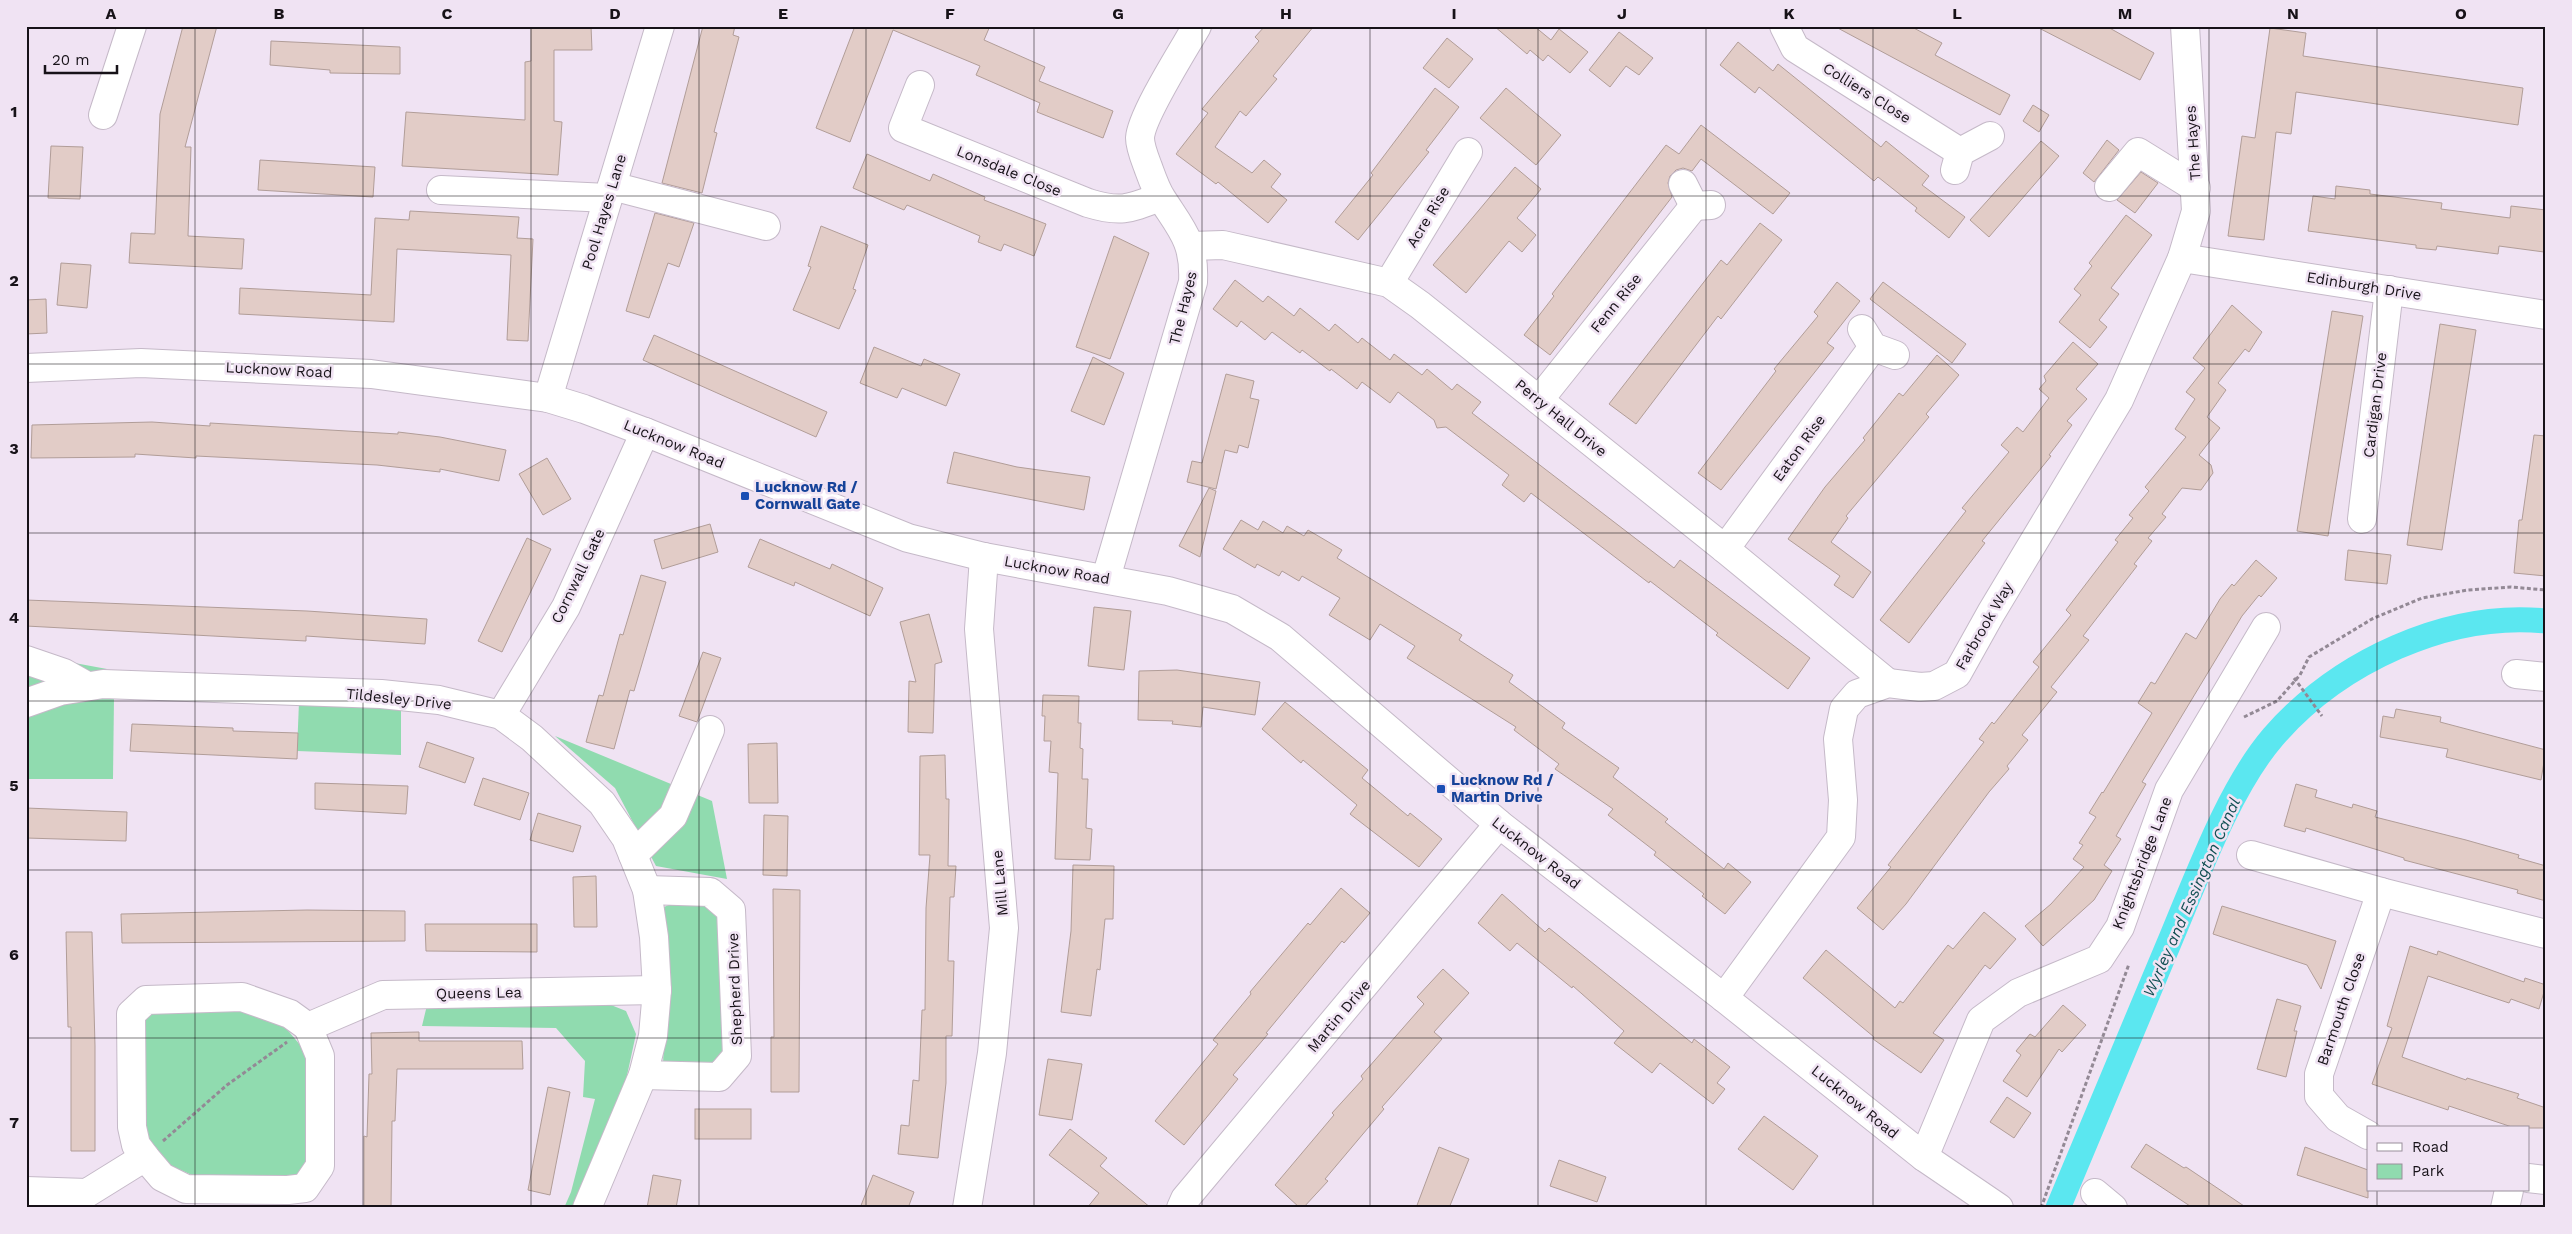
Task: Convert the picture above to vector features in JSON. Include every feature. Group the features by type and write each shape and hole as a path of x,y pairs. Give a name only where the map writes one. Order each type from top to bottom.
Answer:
{"street":[{"path":"103,116 132,26"},
{"name":"Pool Hayes Lane","path":"548,398 660,26"},
{"name":"The Hayes","path":"1106,578 1193,282 1194,262 1191,246 1184,229 1160,197 1145,158 1140,138 1146,118 1197,26"},
{"name":"Colliers Close","path":"1784,26 1795,48 1958,161 1990,136"},
{"name":"The Hayes","path":"2182,258 2196,211 2185,26"},
{"name":"Lonsdale Close","path":"920,85 903,128 1088,203 1111,210 1135,207 1160,197"},
{"name":"Acre Rise","path":"1389,283 1471,150"},
{"path":"2109,187 2138,152 2196,188"},
{"path":"441,190 610,192 766,226"},
{"name":"Fenn Rise","path":"1539,400 1696,198"},
{"name":"Perry Hall Drive","path":"1191,246 1223,245 1389,283 1420,305 1725,549 1888,683"},
{"name":"Edinburgh Drive","path":"2182,258 2546,315"},
{"name":"Farbrook Way","path":"1724,998 1841,837 1844,800 1838,739 1844,709 1857,694 1888,683 1920,687 1934,686 1957,674 1991,613 2119,400 2182,258"},
{"name":"Cardigan Drive","path":"2362,519 2389,290"},
{"name":"Eaton Rise","path":"1725,549 1877,344"},
{"name":"Lucknow Road","path":"26,368 141,363 371,374 548,398 584,409 645,432 908,538 984,557 1106,578 1168,591 1232,609 1280,637 1499,824 1724,998 1924,1157 1999,1208"},
{"name":"Cornwall Gate","path":"501,715 566,607 645,432"},
{"name":"Mill Lane","path":"967,1208 992,1053 1004,928 979,629 984,557"},
{"name":"Knightsbridge Lane","path":"1924,1157 1981,1020 2018,993 2100,959 2120,926 2169,790 2266,627"},
{"path":"26,660 64,673 87,686"},
{"path":"2516,674 2546,677"},
{"name":"Tildesley Drive","path":"26,703 60,691 113,684 381,694 439,700 501,715 532,738 602,802 626,838 647,890 654,937 657,990"},
{"path":"633,855 674,816 710,730"},
{"name":"Martin Drive","path":"1181,1208 1185,1199 1499,824"},
{"path":"2251,855 2381,892 2546,934"},
{"name":"Shepherd Drive","path":"643,1075 719,1077 737,1056 731,910 710,892 647,890"},
{"name":"Barmouth Close","path":"2367,1134 2338,1118 2319,1096 2319,1074 2381,892"},
{"path":"587,1208 643,1075 653,1036 657,990"},
{"name":"Queens Lea","path":"308,1027 383,994 657,990"},
{"path":"242,997 290,1014 308,1027 320,1056 320,1166 305,1188 288,1190 186,1189 162,1177 136,1145 132,1127 131,1014 146,1000 242,997"},
{"path":"26,1191 87,1193 145,1157"},
{"path":"2530,1178 2546,1180"},
{"path":"2505,1208 2509,1192"}],"path":[{"path":"2240,722 2245,716 2277,701 2300,675 2309,657 2372,620 2422,598 2468,590 2511,587 2546,590"},
{"path":"2294,678 2322,716"},
{"path":"2041,1208 2132,954"},
{"path":"145,1157 227,1086 308,1027"}],"green space":[{"path":"26,654 107,669 26,689"},
{"path":"114,698 113,779 26,779 26,717 57,700"},
{"path":"299,702 401,710 401,755 297,751"},
{"path":"555,736 712,801 727,879 656,866 615,788"},
{"path":"681,900 705,902 725,915 726,1057 715,1068 663,1067 666,958 664,907"},
{"path":"428,1001 601,1001 626,1011 636,1034 621,1103 575,1208 564,1208 571,1192 595,1099 583,1097 585,1061 556,1028 422,1026"},
{"path":"251,1010 280,1021 306,1052 310,1161 300,1177 194,1176 167,1164 147,1138 139,1100 141,1025 149,1012"}],"building":[{"path":"183,26 217,26 185,147 191,147 188,236 244,239 242,269 129,263 131,233 155,234 160,114"},
{"path":"531,26 591,26 592,50 554,50 554,121 562,122 558,175 402,166 406,112 525,120 525,62 531,61"},
{"path":"703,26 735,26 733,35 739,37 714,132 717,133 702,193 662,183"},
{"path":"855,26 990,26 984,40 1045,67 1039,81 1113,111 1103,138 1037,112 1040,103 976,75 980,66 893,30 850,142 816,128"},
{"path":"1265,26 1314,26 1273,76 1277,79 1246,116 1240,111 1215,147 1252,173 1264,160 1281,174 1271,187 1287,200 1268,223 1218,182 1216,184 1176,154 1208,113 1202,109 1259,41 1255,37"},
{"path":"1494,26 1534,26 1551,40 1559,29 1588,52 1570,73 1548,55 1543,61 1530,50 1527,54"},
{"path":"1834,26 1910,26 1942,43 1935,55 2010,95 2000,115"},
{"path":"2035,26 2106,26 2154,53 2140,80"},
{"path":"2270,28 2306,33 2303,56 2523,88 2518,125 2296,92 2291,134 2276,132 2264,240 2228,236 2242,136 2255,138"},
{"path":"1619,32 1653,58 1639,75 1626,66 1610,87 1589,70"},
{"path":"1447,38 1473,59 1449,88 1423,68"},
{"path":"271,41 400,47 400,74 330,73 330,70 270,65"},
{"path":"1738,42 1773,71 1778,64 1881,147 1886,141 1929,176 1922,185 1965,217 1949,238 1915,211 1917,208 1878,177 1874,181 1759,87 1755,93 1720,65"},
{"path":"1435,88 1459,107 1426,150 1429,152 1358,240 1335,222 1373,175 1371,173"},
{"path":"1506,88 1561,135 1536,165 1480,118"},
{"path":"2033,105 2049,115 2039,132 2023,121"},
{"path":"1701,125 1790,193 1773,214 1701,159 1692,171 1683,168 1676,170 1670,176 1668,183 1672,197 1550,355 1524,335 1554,296 1552,294 1666,145 1679,154"},
{"path":"2107,140 2119,150 2094,182 2083,173"},
{"path":"2041,141 2059,156 1989,237 1970,220"},
{"path":"51,146 83,147 80,199 48,198"},
{"path":"867,154 930,181 933,174 985,197 984,200 1046,224 1034,256 1004,244 1001,251 978,242 980,236 907,205 904,210 853,188"},
{"path":"260,160 375,167 373,197 258,190"},
{"path":"1515,167 1541,189 1517,218 1536,235 1522,252 1509,241 1466,293 1433,265"},
{"path":"2141,172 2158,183 2135,213 2117,200"},
{"path":"2336,186 2370,190 2370,194 2442,203 2441,209 2510,218 2511,206 2546,210 2544,252 2499,246 2498,254 2437,246 2436,250 2416,248 2416,245 2308,231 2313,196 2335,199"},
{"path":"410,211 519,217 517,238 533,239 528,341 507,340 511,255 397,249 394,322 239,314 240,288 371,295 375,218 409,220"},
{"path":"655,213 694,223 679,267 668,263 649,318 626,311"},
{"path":"2126,215 2152,235 2111,288 2119,294 2099,320 2107,327 2090,348 2059,322 2081,295 2074,289 2092,266 2089,263"},
{"path":"1760,223 1782,240 1721,319 1718,316 1636,424 1609,404 1721,260 1727,265"},
{"path":"821,226 868,245 853,289 856,290 839,329 793,310 811,267 808,266"},
{"path":"1114,236 1149,253 1110,359 1076,347"},
{"path":"61,263 91,265 87,308 57,305"},
{"path":"1235,280 1263,302 1268,296 1294,316 1300,308 1329,331 1335,324 1358,343 1362,338 1390,360 1394,354 1422,375 1427,369 1452,390 1457,384 1481,402 1472,413 1674,568 1680,560 1810,658 1788,689 1716,635 1718,633 1650,581 1649,583 1531,493 1524,502 1502,485 1509,475 1446,427 1437,428 1434,420 1398,392 1390,403 1362,382 1357,389 1331,369 1330,371 1302,350 1300,353 1272,332 1265,340 1241,321 1237,327 1213,309"},
{"path":"1837,282 1860,301 1827,343 1834,348 1721,490 1698,473 1776,371 1774,369 1818,316 1814,312"},
{"path":"1883,282 1966,344 1952,363 1870,299"},
{"path":"46,299 47,333 26,334 26,300"},
{"path":"2232,305 2262,332 2249,352 2245,349 2218,383 2226,390 2207,417 2220,428 2199,455 2211,465 2213,473 2201,490 2182,488 2162,514 2166,517 2148,538 2152,541 2134,564 2137,566 2083,636 2089,640 2051,687 2057,692 2022,735 2028,740 2007,766 2009,769 1989,792 1906,904 1883,930 1857,908 1891,867 1888,865 1984,742 1979,739 1992,722 1994,724 2039,667 2033,662 2071,615 2066,610 2118,542 2115,540 2133,518 2129,515 2149,491 2145,487 2186,437 2175,429 2195,399 2186,392 2205,368 2193,358"},
{"path":"2332,311 2363,316 2328,536 2297,531"},
{"path":"2440,324 2476,330 2442,550 2407,545"},
{"path":"654,335 827,412 816,437 643,360"},
{"path":"2073,342 2098,364 2076,389 2087,399 2067,421 2072,425 2049,455 2051,456 1982,541 1985,543 1909,643 1880,620 1966,511 1962,508 2009,452 2001,445 2017,427 2023,432 2049,398 2039,389 2046,381 2044,376"},
{"path":"874,347 921,366 924,359 960,374 946,406 902,388 897,398 860,383"},
{"path":"1937,355 1959,375 1926,414 1929,417 1846,516 1848,518 1831,542 1871,572 1853,598 1834,585 1840,576 1788,539 1825,487 1865,440 1863,438 1899,393 1903,396"},
{"path":"1093,357 1124,373 1104,425 1071,411"},
{"path":"1226,374 1254,381 1250,398 1259,400 1248,448 1239,445 1237,453 1225,450 1216,489 1187,482 1192,461 1202,463"},
{"path":"152,422 210,426 210,423 398,434 398,432 440,437 506,450 499,481 440,469 440,472 377,465 196,456 196,458 135,454 135,457 31,458 32,425"},
{"path":"2534,435 2546,436 2546,576 2514,573 2519,520 2522,520"},
{"path":"954,452 1017,467 1090,477 1084,510 947,483"},
{"path":"547,458 571,499 543,515 519,474"},
{"path":"1209,488 1216,491 1200,557 1179,546"},
{"path":"1241,520 1258,530 1263,521 1283,533 1287,526 1304,536 1308,530 1342,550 1337,558 1462,635 1459,640 1513,675 1509,682 1565,723 1562,728 1619,768 1613,777 1668,819 1665,822 1724,869 1728,863 1751,882 1725,914 1702,896 1704,894 1654,855 1656,852 1608,815 1613,809 1555,769 1559,764 1514,730 1516,727 1407,658 1415,646 1380,624 1370,640 1329,615 1340,598 1302,576 1299,581 1282,571 1279,576 1257,564 1255,568 1223,549"},
{"path":"710,524 718,552 662,569 654,540"},
{"path":"527,538 551,549 502,652 478,641"},
{"path":"760,539 830,569 832,564 883,588 870,616 795,582 794,586 748,567"},
{"path":"2348,550 2391,555 2387,584 2345,580"},
{"path":"2256,560 2277,578 2261,597 2259,595 2242,616 2142,782 2146,784 2116,836 2121,839 2104,865 2112,871 2094,900 2043,946 2025,926 2051,904 2084,867 2073,859 2083,845 2079,843 2096,817 2089,813 2152,713 2138,703 2151,682 2155,684 2186,633 2196,639 2220,599"},
{"path":"641,575 666,582 634,691 630,690 614,749 586,742 599,695 603,696 620,634 623,635"},
{"path":"26,600 307,611 427,619 425,644 306,636 306,641 26,626"},
{"path":"1094,607 1131,611 1124,670 1088,666"},
{"path":"929,614 942,662 935,664 933,733 908,732 909,681 916,682 900,622"},
{"path":"703,652 721,658 697,722 679,716"},
{"path":"1177,670 1260,682 1255,715 1203,707 1201,727 1172,724 1173,721 1138,720 1139,671"},
{"path":"1043,695 1079,696 1078,723 1081,723 1080,748 1083,749 1082,779 1088,779 1086,828 1092,829 1090,860 1055,859 1058,773 1049,772 1051,741 1044,741 1045,716 1042,716"},
{"path":"1285,702 1368,770 1362,778 1408,816 1410,813 1442,839 1419,867 1350,814 1357,805 1303,760 1301,763 1262,729"},
{"path":"2396,709 2441,717 2440,722 2546,750 2541,780 2446,757 2448,749 2380,737 2383,716 2394,718"},
{"path":"132,724 233,728 233,731 298,733 297,759 130,751"},
{"path":"427,742 474,758 465,783 419,767"},
{"path":"777,743 778,803 749,803 748,744"},
{"path":"945,755 946,799 949,799 948,866 956,866 954,897 950,897 948,961 954,961 952,1036 946,1036 946,1083 938,1158 898,1154 901,1125 909,1126 913,1080 919,1081 922,1010 925,1010 926,908 930,855 919,855 920,756"},
{"path":"483,778 529,793 520,820 474,805"},
{"path":"315,783 408,786 406,814 315,809"},
{"path":"2296,784 2317,790 2315,797 2352,808 2353,804 2377,811 2375,817 2519,855 2518,858 2546,866 2546,901 2517,893 2518,890 2404,860 2404,858 2306,828 2305,832 2284,826"},
{"path":"26,808 127,812 126,841 26,838"},
{"path":"538,813 581,826 573,852 530,840"},
{"path":"764,815 788,816 787,876 763,875"},
{"path":"1073,865 1114,866 1113,919 1105,919 1100,970 1097,969 1091,1016 1061,1012 1071,931"},
{"path":"596,876 597,927 574,927 573,877"},
{"path":"1341,888 1370,913 1344,943 1342,941 1266,1033 1268,1034 1233,1075 1238,1079 1184,1145 1155,1121 1218,1044 1213,1040 1251,994 1250,992 1308,923 1310,925"},
{"path":"773,889 800,890 799,1092 771,1092 771,1037 774,1037"},
{"path":"1502,894 1545,932 1549,928 1692,1043 1694,1039 1730,1067 1717,1083 1725,1089 1713,1104 1660,1063 1652,1073 1614,1043 1624,1031 1573,986 1572,988 1517,943 1510,951 1478,923"},
{"path":"2222,906 2336,941 2321,989 2307,965 2213,934"},
{"path":"307,910 405,911 405,941 122,943 121,914"},
{"path":"1984,912 2016,939 1990,969 1985,965 1933,1033 1944,1040 1921,1073 1873,1039 1874,1037 1803,978 1826,950 1895,1008 1900,1001 1903,1003 1948,945 1953,949"},
{"path":"425,924 537,924 537,952 426,951"},
{"path":"66,932 92,932 95,1151 71,1151 71,1027 68,1027"},
{"path":"2410,946 2437,955 2438,951 2524,982 2525,978 2546,985 2539,1009 2511,999 2509,1003 2428,976 2402,1057 2466,1080 2467,1078 2519,1094 2517,1098 2546,1108 2546,1128 2509,1126 2449,1106 2448,1110 2372,1084 2392,1028 2387,1026"},
{"path":"1443,969 1469,993 1434,1032 1442,1039 1382,1107 1384,1109 1325,1179 1328,1181 1303,1208 1300,1208 1275,1185 1334,1115 1332,1113 1363,1079 1361,1076 1424,1004 1417,997"},
{"path":"2277,999 2301,1006 2294,1031 2297,1031 2286,1077 2257,1069"},
{"path":"2063,1005 2086,1025 2062,1052 2059,1049 2027,1097 2003,1081 2021,1055 2016,1051 2030,1034 2035,1037"},
{"path":"419,1032 419,1041 522,1041 523,1069 397,1069 395,1121 392,1121 391,1208 364,1208 364,1136 367,1137 369,1074 372,1074 371,1033"},
{"path":"1048,1059 1082,1064 1072,1120 1039,1115"},
{"path":"548,1087 570,1092 550,1195 528,1190"},
{"path":"2007,1097 2031,1113 2014,1138 1990,1122"},
{"path":"695,1109 751,1109 751,1139 695,1139"},
{"path":"1764,1116 1818,1156 1793,1190 1738,1149"},
{"path":"1070,1129 1107,1158 1100,1166 1151,1208 1087,1208 1099,1193 1049,1155"},
{"path":"2146,1144 2184,1168 2186,1167 2247,1208 2193,1208 2131,1167"},
{"path":"1439,1147 1469,1159 1449,1208 1416,1208"},
{"path":"2305,1147 2367,1170 2368,1198 2297,1175"},
{"path":"1559,1160 1606,1177 1597,1202 1550,1186"},
{"path":"653,1175 681,1180 676,1208 647,1208"},
{"path":"873,1175 914,1192 908,1208 860,1208"}],"waterway":[{"name":"Wyrley and Essington Canal","path":"2058,1208 2216,832 2243,780 2257,757 2273,737 2299,710 2329,686 2362,665 2397,647 2433,634 2471,624 2509,620 2546,621"}],"place":[{"name":"Lucknow Rd / Cornwall Gate","path":"745,496"},
{"name":"Lucknow Rd / Martin Drive","path":"1441,789"}]}
